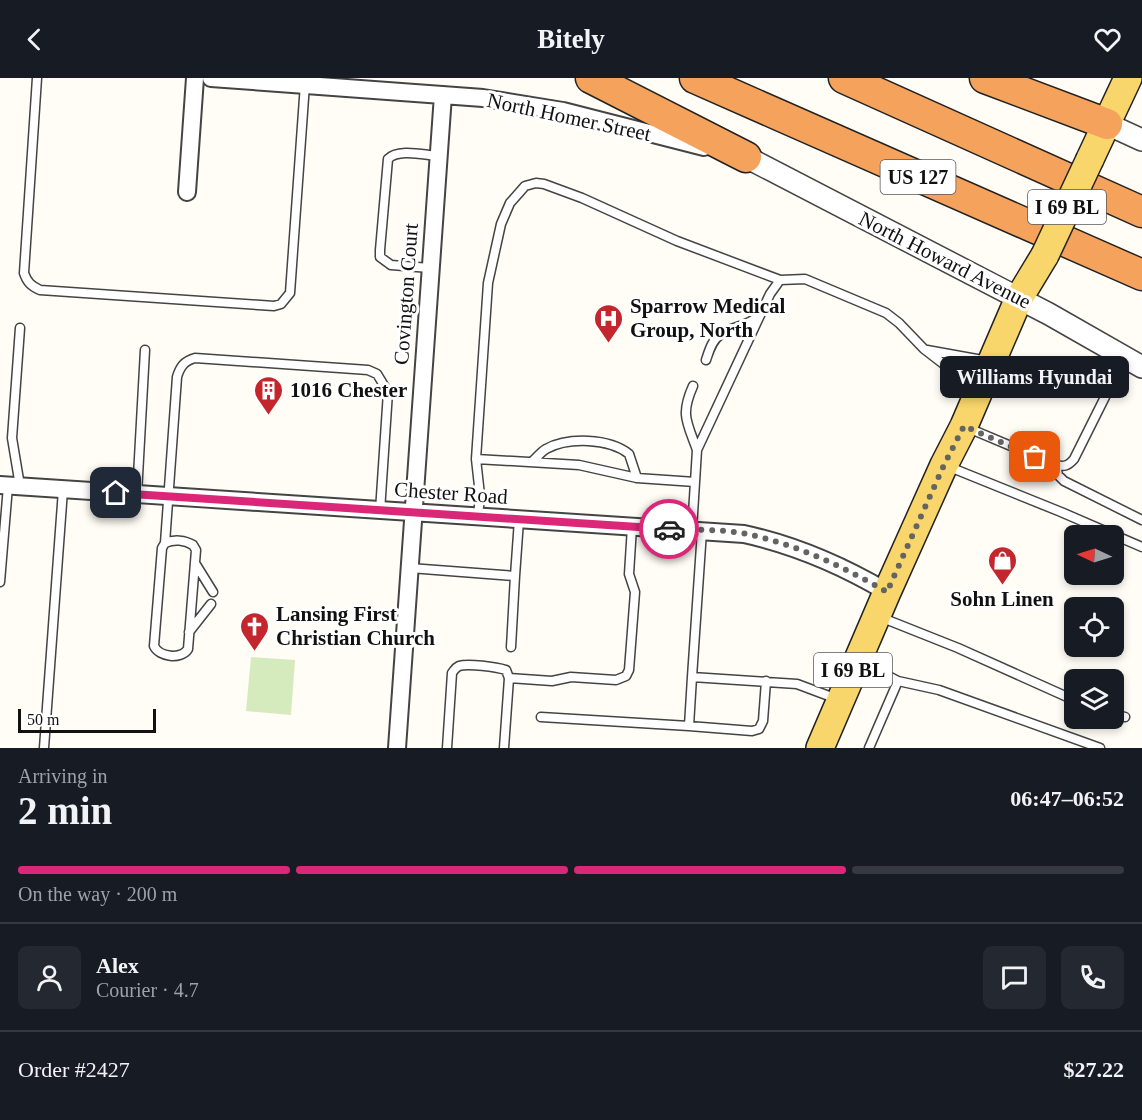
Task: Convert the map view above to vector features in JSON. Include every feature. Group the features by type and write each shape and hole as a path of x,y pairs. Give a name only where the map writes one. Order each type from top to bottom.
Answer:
{"highway":[{"path":"591,78 746,157"},
{"name":"US 127","path":"695,78 1142,275"},
{"name":"US 127","path":"844,78 1142,212"},
{"path":"985,78 1107,124"}],"main road":[{"name":"I 69 BL","path":"819,748 1019,298 1045,255 1128,78"}],"street":[{"path":"187,192 195,78"},
{"name":"North Homer Street","path":"211,78 312,82 483,98 563,111 746,157"},
{"name":"Covington Court","path":"397,748 443,95"},
{"path":"1107,124 1142,140"},
{"name":"North Howard Avenue","path":"746,157 1019,298 1136,364"},
{"name":"Chester Road","path":"9,486 744,534 773,540 857,574 882,603"}],"lane":[{"path":"37,78 24,273 26,280 33,287 40,290 274,306 281,304 290,293 312,82"},
{"path":"430,268 391,266 380,257 380,250 388,159 392,154 399,153 438,156"},
{"path":"478,517 480,495 476,459 488,283 501,224 510,203 525,186 536,183 582,198 677,241 780,280 805,279 886,314 950,369 976,397"},
{"path":"689,726 697,531 695,482 697,450 770,294 780,280"},
{"path":"705,360 714,340 720,335 750,323 761,313"},
{"path":"0,582 20,328"},
{"path":"924,349 991,362"},
{"path":"137,494 145,350"},
{"path":"165,543 171,540 188,541 194,544 195,550 188,649 185,654 180,655 162,654 154,646 162,548 165,543 177,377 186,361 195,358 368,370 378,374 388,392 380,511"},
{"path":"964,426 1056,465 1062,467 1069,465 1107,393 1136,364"},
{"path":"693,386 685,409 697,450"},
{"path":"532,462 544,450 556,445 599,441 629,454 637,478"},
{"path":"476,459 594,467 637,478 695,482"},
{"path":"944,465 1142,547"},
{"path":"1056,465 1058,475 1064,481 1142,519"},
{"path":"44,748 63,490"},
{"path":"511,647 519,520"},
{"path":"509,678 552,681 571,677 616,680 626,676 629,670 635,592 629,574 632,527"},
{"path":"195,563 213,592"},
{"path":"410,568 515,576"},
{"path":"882,603 958,648 1064,696"},
{"path":"189,632 211,604"},
{"path":"858,660 898,681 939,690 1100,748"},
{"path":"447,748 452,673 456,667 462,665 506,670 509,678 504,748"},
{"path":"692,677 797,684 840,700"},
{"path":"541,717 752,731 759,729 763,721 766,681"},
{"path":"869,748 898,681"}],"green space":[{"path":"251,657 295,660 291,715 246,711"}],"way so far":[{"path":"669,529 744,534 773,540 857,574 887,592 964,426 1035,457"}],"place":[{"name":"Sparrow Medical Group, North","path":"609,344"},
{"name":"1016 Chester","path":"269,416"},
{"name":"Williams Hyundai","path":"1035,457"},
{"name":"Sohn Linen","path":"1002,586"},
{"name":"Lansing First Christian Church","path":"255,652"}],"route":[{"path":"116,493 669,529"}]}
